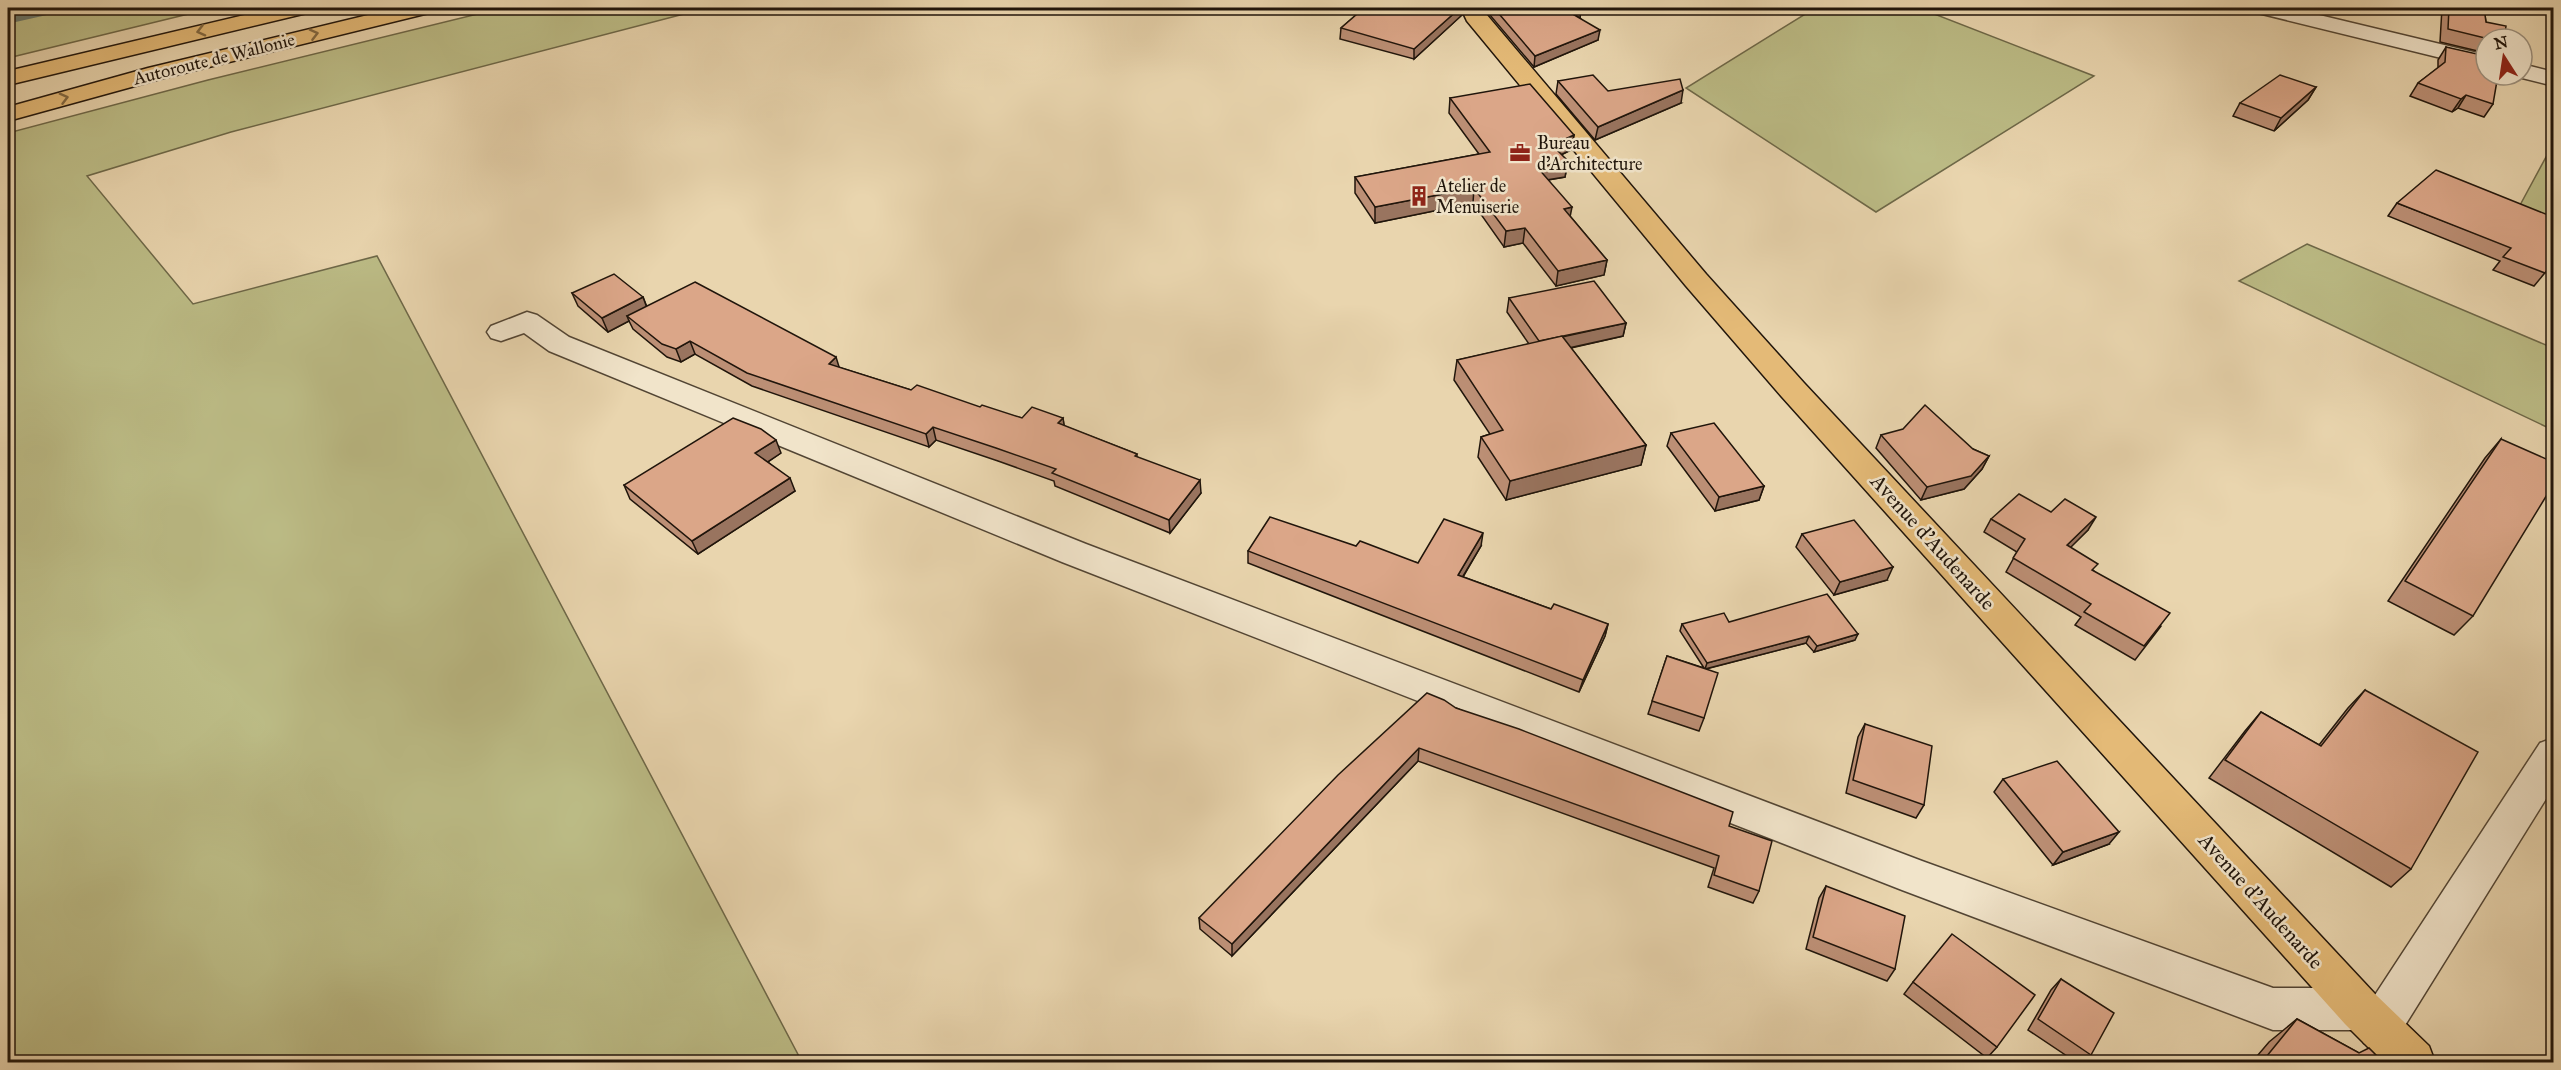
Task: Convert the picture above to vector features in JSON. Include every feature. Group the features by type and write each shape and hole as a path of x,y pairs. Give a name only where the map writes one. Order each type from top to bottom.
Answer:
{"main road":[{"name":"Autoroute de Wallonie","path":"8,78 299,8"},
{"name":"Autoroute de Wallonie","path":"8,114 156,73 421,8"},
{"name":"Avenue d'Audenarde","path":"1471,8 1528,79 1746,337 2370,1019 2412,1062"}],"street":[{"path":"2266,8 2474,59"},
{"path":"2534,74 2553,79"},
{"path":"501,332 527,321 559,344 1074,552 1916,877 2273,1009 2370,1019 2553,754"}],"green space":[{"path":"32,8 213,8 8,58 8,14"},
{"path":"502,8 707,8 231,132 87,176 193,304 377,256 802,1062 8,1062 8,133 208,80"},
{"path":"1815,8 1919,8 2094,76 1876,212 1686,88"},
{"path":"2553,144 2553,218 2519,207"},
{"path":"2307,244 2553,348 2553,430 2239,281"}],"building":[{"path":"1364,8 1460,8 1414,49 1341,28"},
{"path":"1494,8 1581,8 1569,12 1600,30 1535,56"},
{"path":"2449,8 2484,8 2486,22 2506,26 2474,27 2474,35 2448,29"},
{"path":"2446,47 2474,53 2474,87 2496,87 2493,104 2466,95 2461,99 2418,83 2445,62"},
{"path":"1593,75 1608,91 1680,79 1683,90 1598,127 1558,81"},
{"path":"2280,75 2316,87 2281,118 2240,103"},
{"path":"1530,84 1574,135 1552,145 1568,161 1537,167 1572,207 1564,209 1607,260 1558,271 1525,228 1506,231 1474,188 1375,207 1355,177 1490,152 1450,98"},
{"path":"2436,170 2553,217 2553,262 2545,273 2503,257 2511,248 2397,203"},
{"path":"614,274 643,297 602,318 572,293"},
{"path":"1594,281 1626,323 1539,341 1509,298"},
{"path":"695,282 836,357 829,364 911,390 917,385 980,407 982,405 1022,418 1032,407 1063,418 1058,423 1137,454 1135,456 1200,480 1169,520 1052,473 1056,469 996,448 933,427 926,434 747,373 690,341 676,349 662,344 627,316"},
{"path":"1562,336 1646,445 1510,481 1481,437 1503,430 1457,360"},
{"path":"1925,405 1973,449 1989,456 1971,476 1927,487 1881,435 1903,429"},
{"path":"733,418 761,429 776,440 755,453 790,478 692,541 624,485"},
{"path":"1714,423 1764,486 1719,497 1671,433"},
{"path":"2501,439 2553,462 2553,485 2473,616 2405,581"},
{"path":"2019,494 2051,512 2065,499 2096,517 2067,545 2098,564 2092,570 2170,613 2144,646 2084,612 2091,604 2013,558 2025,539 1991,519"},
{"path":"1270,517 1356,546 1360,541 1418,563 1444,519 1483,533 1458,575 1551,609 1554,604 1608,624 1583,680 1248,551"},
{"path":"1854,520 1893,567 1840,582 1802,534"},
{"path":"1827,594 1858,634 1817,646 1809,636 1707,663 1682,624 1724,613 1729,622"},
{"path":"1667,656 1718,673 1704,718 1652,701"},
{"path":"2365,690 2478,752 2411,869 2225,760 2261,712 2321,746"},
{"path":"1427,693 1456,708 1519,729 1733,812 1729,826 1772,841 1759,891 1714,875 1719,856 1419,748 1232,944 1199,918 1338,775"},
{"path":"1865,724 1932,746 1924,805 1853,780"},
{"path":"2057,761 2119,832 2063,852 2003,779"},
{"path":"1826,886 1905,916 1895,969 1813,937"},
{"path":"1952,934 2035,995 1997,1047 1913,982"},
{"path":"2061,979 2114,1013 2091,1055 2038,1019"},
{"path":"2297,1019 2359,1053 2369,1048 2383,1062 2262,1062"}],"waterway":[{"path":"8,19 57,8"}],"place":[{"name":"Bureau d'Architecture","path":"1520,153"},
{"name":"Atelier de Menuiserie","path":"1419,196"}]}
